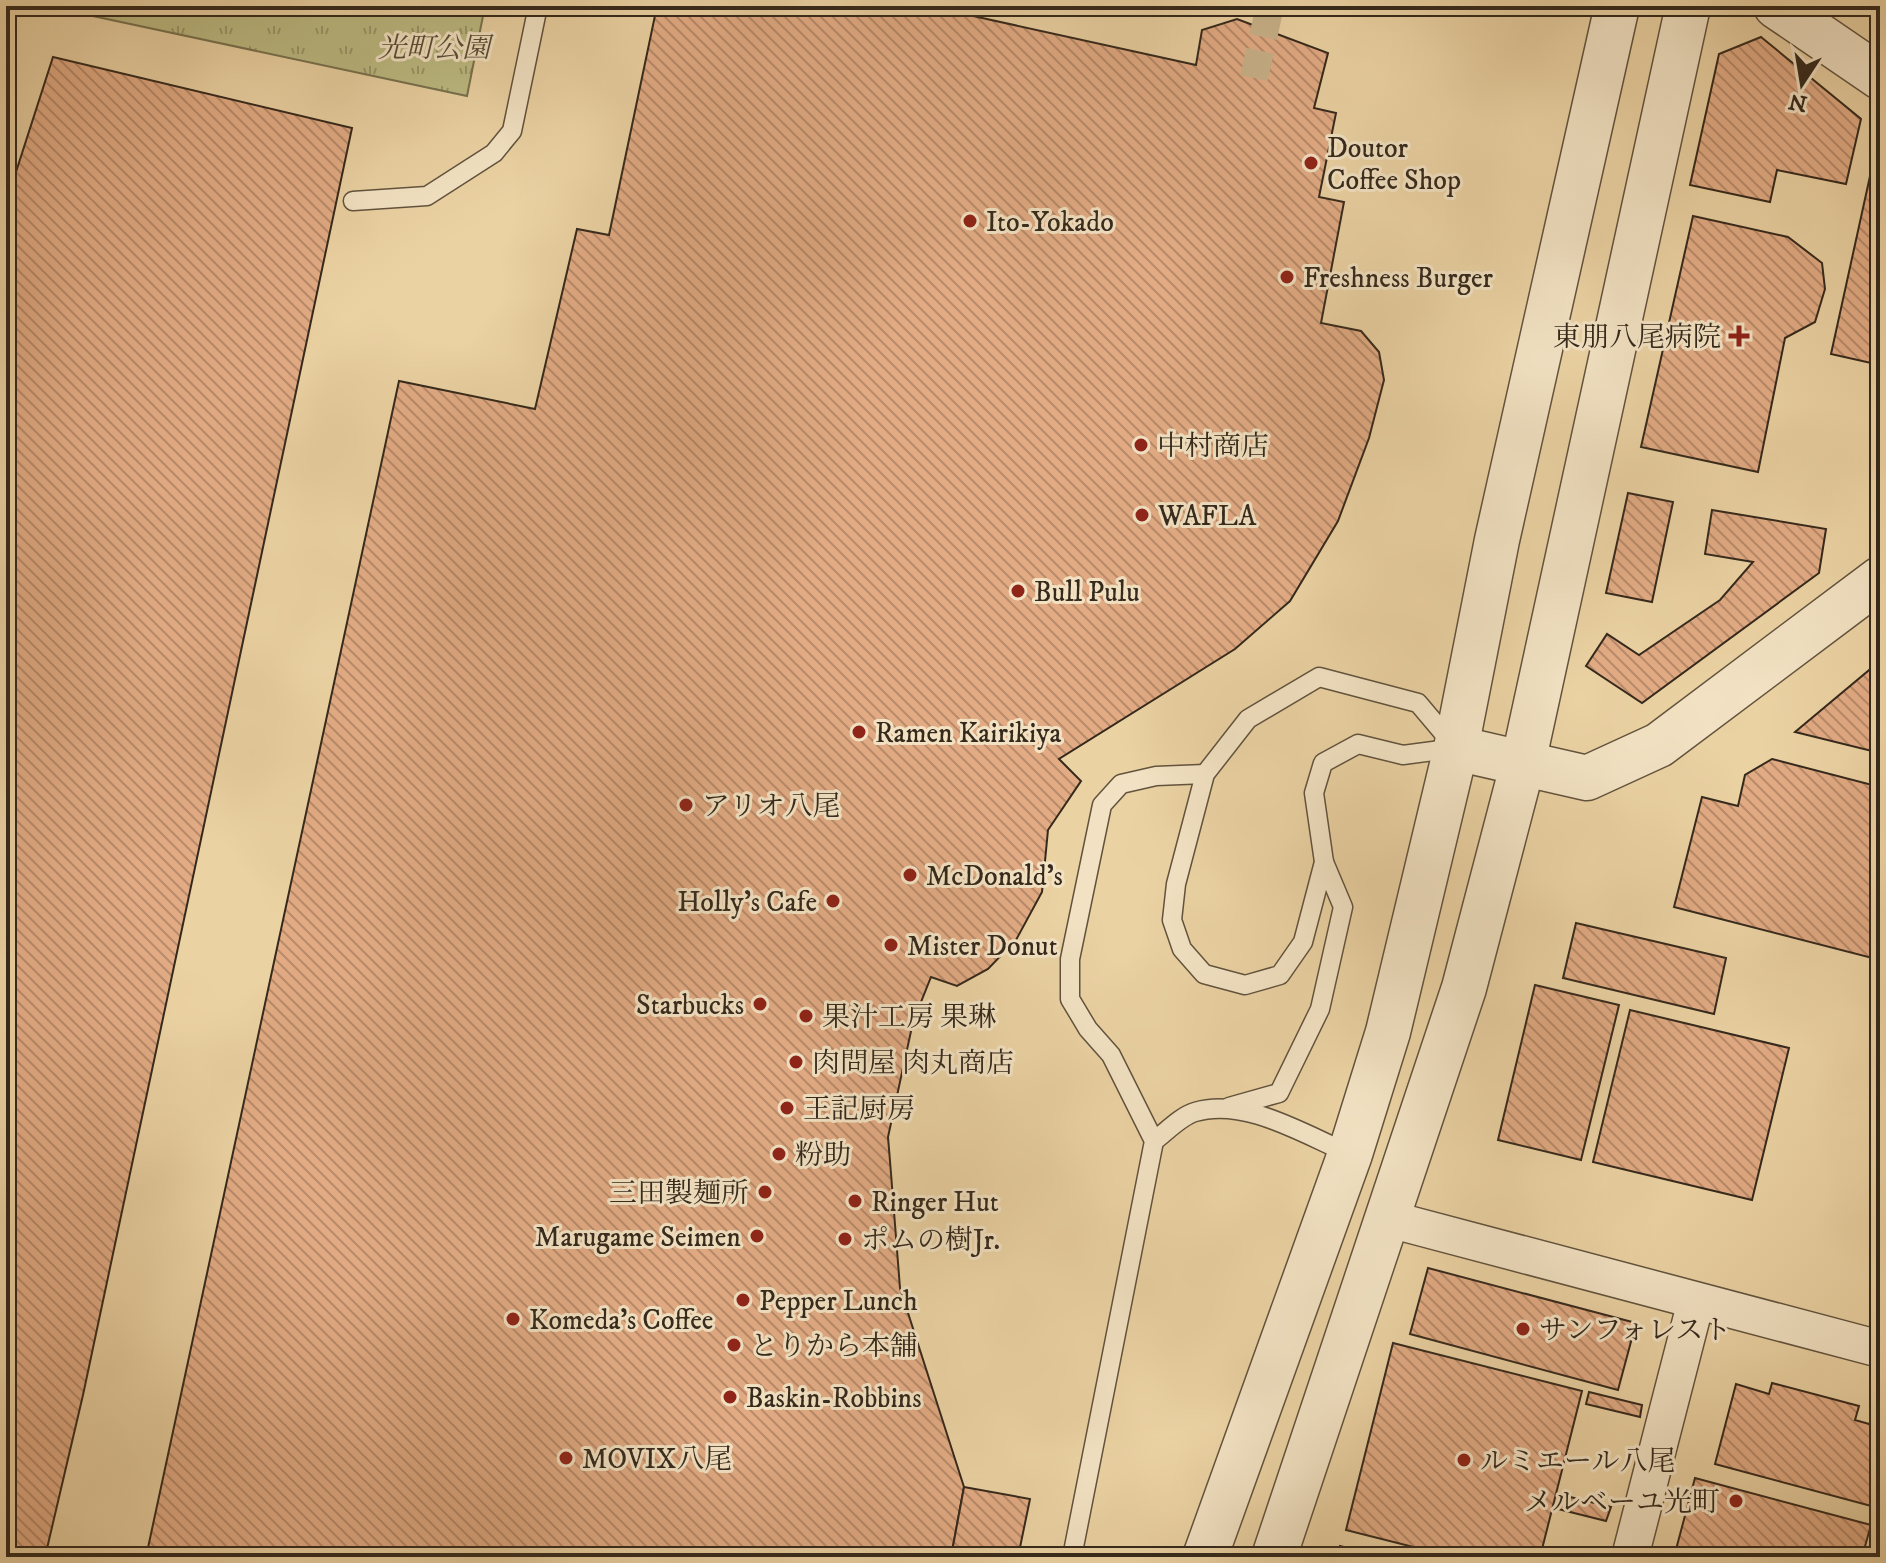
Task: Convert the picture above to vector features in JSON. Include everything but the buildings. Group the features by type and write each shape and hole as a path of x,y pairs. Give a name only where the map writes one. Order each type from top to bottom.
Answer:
{"street":[{"path":"1205,1557 1350,1154 1388,1032 1456,748 1497,540 1617,6"},
{"path":"1274,1557 1464,988 1523,763 1688,6"},
{"path":"1776,6 1880,77"},
{"path":"1456,748 1587,778 1659,745 1880,579"},
{"path":"1389,1219 1880,1349"},
{"path":"1630,1557 1696,1301"}],"lane":[{"path":"353,201 427,196 494,153 512,131 538,6"},
{"path":"1324,862 1303,942 1280,975 1245,985 1204,974 1182,949 1172,920 1176,884 1205,774 1248,719 1319,677 1418,703 1456,748"},
{"path":"1154,1141 1192,1112 1229,1107 1279,1093 1320,1009 1343,907 1324,862 1314,793 1323,763 1358,744 1403,755 1456,748"},
{"path":"1072,1557 1154,1141 1111,1055 1070,999 1070,959 1102,805 1121,784 1156,776 1205,774"},
{"path":"1229,1107 1286,1126 1350,1154"}],"green space":[{"name":"光町公園","path":"46,6 485,6 467,96"}],"tunnel":[{"path":"1254,78 1270,6"}],"place":[{"name":"Doutor Coffee Shop","path":"1311,163"},
{"name":"Ito-Yokado","path":"970,221"},
{"name":"Freshness Burger","path":"1287,277"},
{"name":"東朋八尾病院","path":"1739,336"},
{"name":"中村商店","path":"1141,445"},
{"name":"WAFLA","path":"1142,515"},
{"name":"Bull Pulu","path":"1018,591"},
{"name":"Ramen Kairikiya","path":"859,732"},
{"name":"アリオ八尾","path":"686,805"},
{"name":"McDonald's","path":"910,875"},
{"name":"Holly's Cafe","path":"833,901"},
{"name":"Mister Donut","path":"891,945"},
{"name":"Starbucks","path":"760,1004"},
{"name":"果汁工房 果琳","path":"806,1016"},
{"name":"肉問屋 肉丸商店","path":"796,1062"},
{"name":"王記厨房","path":"787,1108"},
{"name":"粉助","path":"779,1154"},
{"name":"三田製麺所","path":"765,1192"},
{"name":"Ringer Hut","path":"855,1201"},
{"name":"Marugame Seimen","path":"757,1236"},
{"name":"ポムの樹Jr.","path":"845,1239"},
{"name":"Pepper Lunch","path":"743,1300"},
{"name":"Komeda's Coffee","path":"513,1319"},
{"name":"サンフォレスト","path":"1523,1329"},
{"name":"とりから本舗","path":"734,1345"},
{"name":"Baskin-Robbins","path":"730,1397"},
{"name":"MOVIX八尾","path":"566,1458"},
{"name":"ルミエール八尾","path":"1464,1460"},
{"name":"メルベーユ光町","path":"1736,1501"}]}
